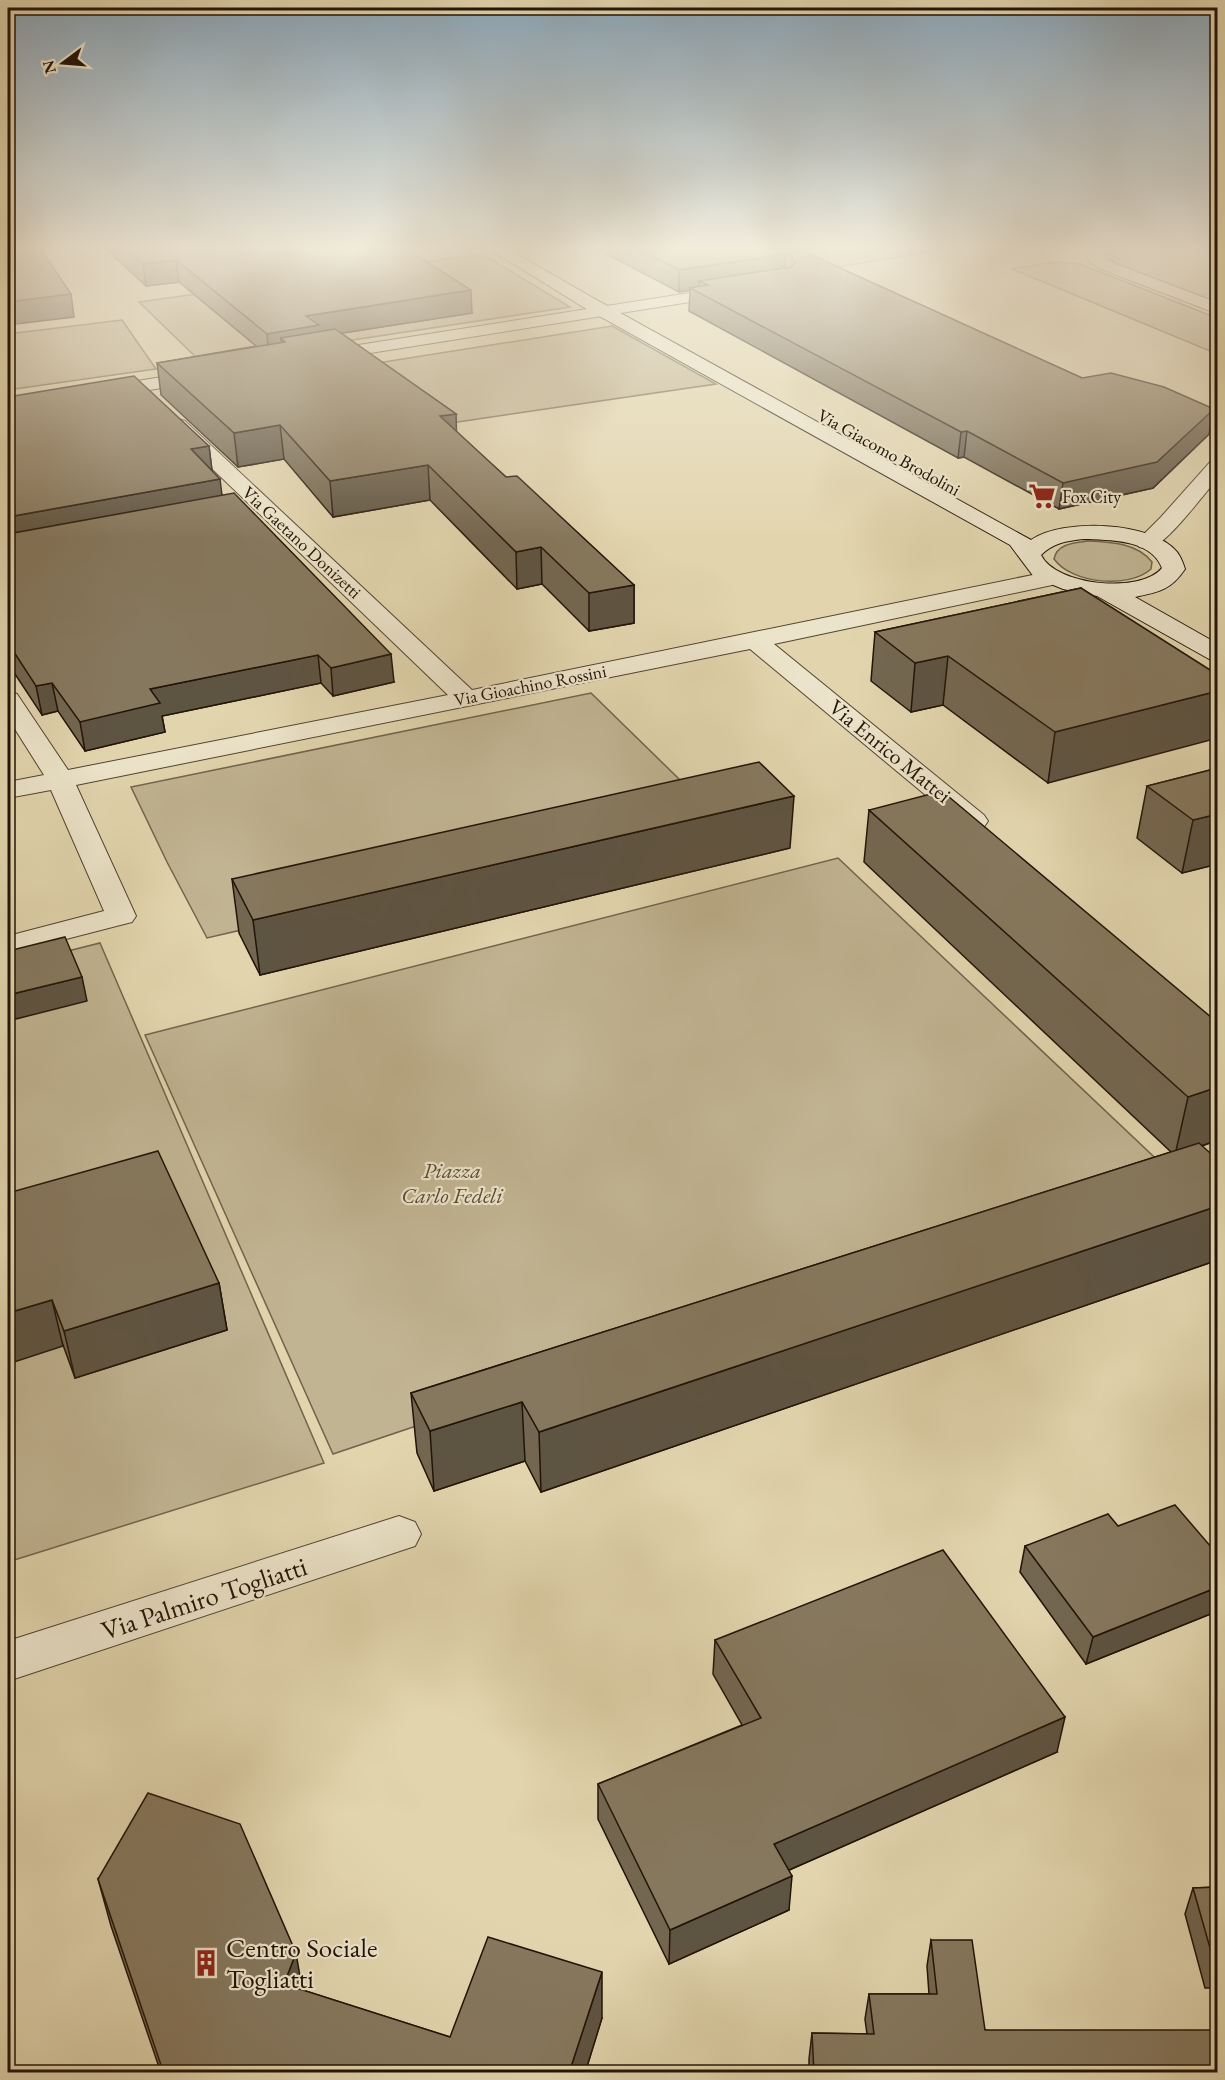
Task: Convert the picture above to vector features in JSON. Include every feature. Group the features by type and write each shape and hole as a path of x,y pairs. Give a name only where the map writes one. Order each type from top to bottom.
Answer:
{"street":[{"path":"298,360 393,345"},
{"name":"Via Giacomo Brodolini","path":"676,345 1018,540 1030,554 1034,565 1052,578"},
{"name":"Via Giacomo Brodolini","path":"682,345 1006,516 1032,525 1077,532"},
{"path":"78,396 222,372"},
{"name":"Via Gaetano Donizetti","path":"138,386 466,698"},
{"path":"1147,542 1169,522 1218,465"},
{"path":"240,509 263,505"},
{"path":"1030,554 1036,544 1046,539 1077,532 1110,533 1147,542 1162,550 1172,559 1174,570 1171,593"},
{"path":"1052,578 1077,586 1101,589 1142,588 1171,593 1188,615 1218,632"},
{"name":"Via Gioachino Rossini","path":"8,790 755,641 1052,578"},
{"path":"1101,589 1218,654"},
{"name":"Via Enrico Mattei","path":"755,641 997,840"},
{"path":"8,699 60,779 121,916 8,945"},
{"name":"Via Palmiro Togliatti","path":"8,1660 399,1534"}],"green space":[{"path":"8,345 139,345 156,369 8,390"},
{"path":"183,345 320,345 202,363"},
{"path":"491,345 646,345 716,384 451,423 365,365"},
{"path":"1195,345 1217,345 1217,354"},
{"path":"1088,541 1131,547 1152,562 1151,569 1129,579 1101,581 1074,574 1054,559 1063,547"},
{"path":"591,693 720,819 207,938 131,787"},
{"name":"Piazza Carlo Fedeli","path":"838,858 1170,1172 333,1454 145,1035"},
{"path":"100,943 324,1463 8,1562 8,966"}],"building":[{"path":"266,345 358,345 456,414 440,416 506,477 517,476 634,585 589,593 541,547 516,552 428,465 330,481 280,425 234,433 157,363"},
{"path":"797,345 1010,345 1082,378 1111,373 1164,387 1214,409 1157,462 1063,483 967,431 961,432"},
{"path":"134,376 209,446 191,449 220,479 8,517 8,397"},
{"path":"234,493 391,654 331,668 318,655 150,689 160,703 80,722 52,683 36,686 8,643 10,635 8,632 8,534"},
{"path":"1081,588 1218,675 1218,691 1055,732 948,656 915,663 875,632"},
{"path":"759,762 794,796 253,920 232,879"},
{"path":"1218,768 1218,814 1193,820 1147,786"},
{"path":"942,791 1218,1023 1218,1087 1188,1097 869,810"},
{"path":"65,937 82,977 8,995 8,951"},
{"path":"1199,1143 1218,1160 1218,1206 539,1432 522,1402 430,1431 411,1393"},
{"path":"158,1151 219,1283 64,1331 52,1300 8,1313 8,1193"},
{"path":"1175,1505 1218,1555 1218,1587 1093,1637 1025,1546 1108,1514 1118,1526"},
{"path":"943,1550 1065,1717 774,1844 792,1876 670,1930 598,1784 761,1718 715,1640"},
{"path":"148,1793 240,1824 296,1953 284,1984 450,2037 488,1937 602,1972 569,2073 176,2073 162,2068 98,1879"},
{"path":"1218,1887 1218,1962 1214,1962 1193,1888"},
{"path":"931,1940 972,1940 985,2030 1218,2030 1218,2073 814,2073 812,2033 874,2034 869,1994 937,1994"}],"place":[{"name":"Fox City","path":"1042,496"},
{"name":"Centro Sociale Togliatti","path":"206,1963"}]}
